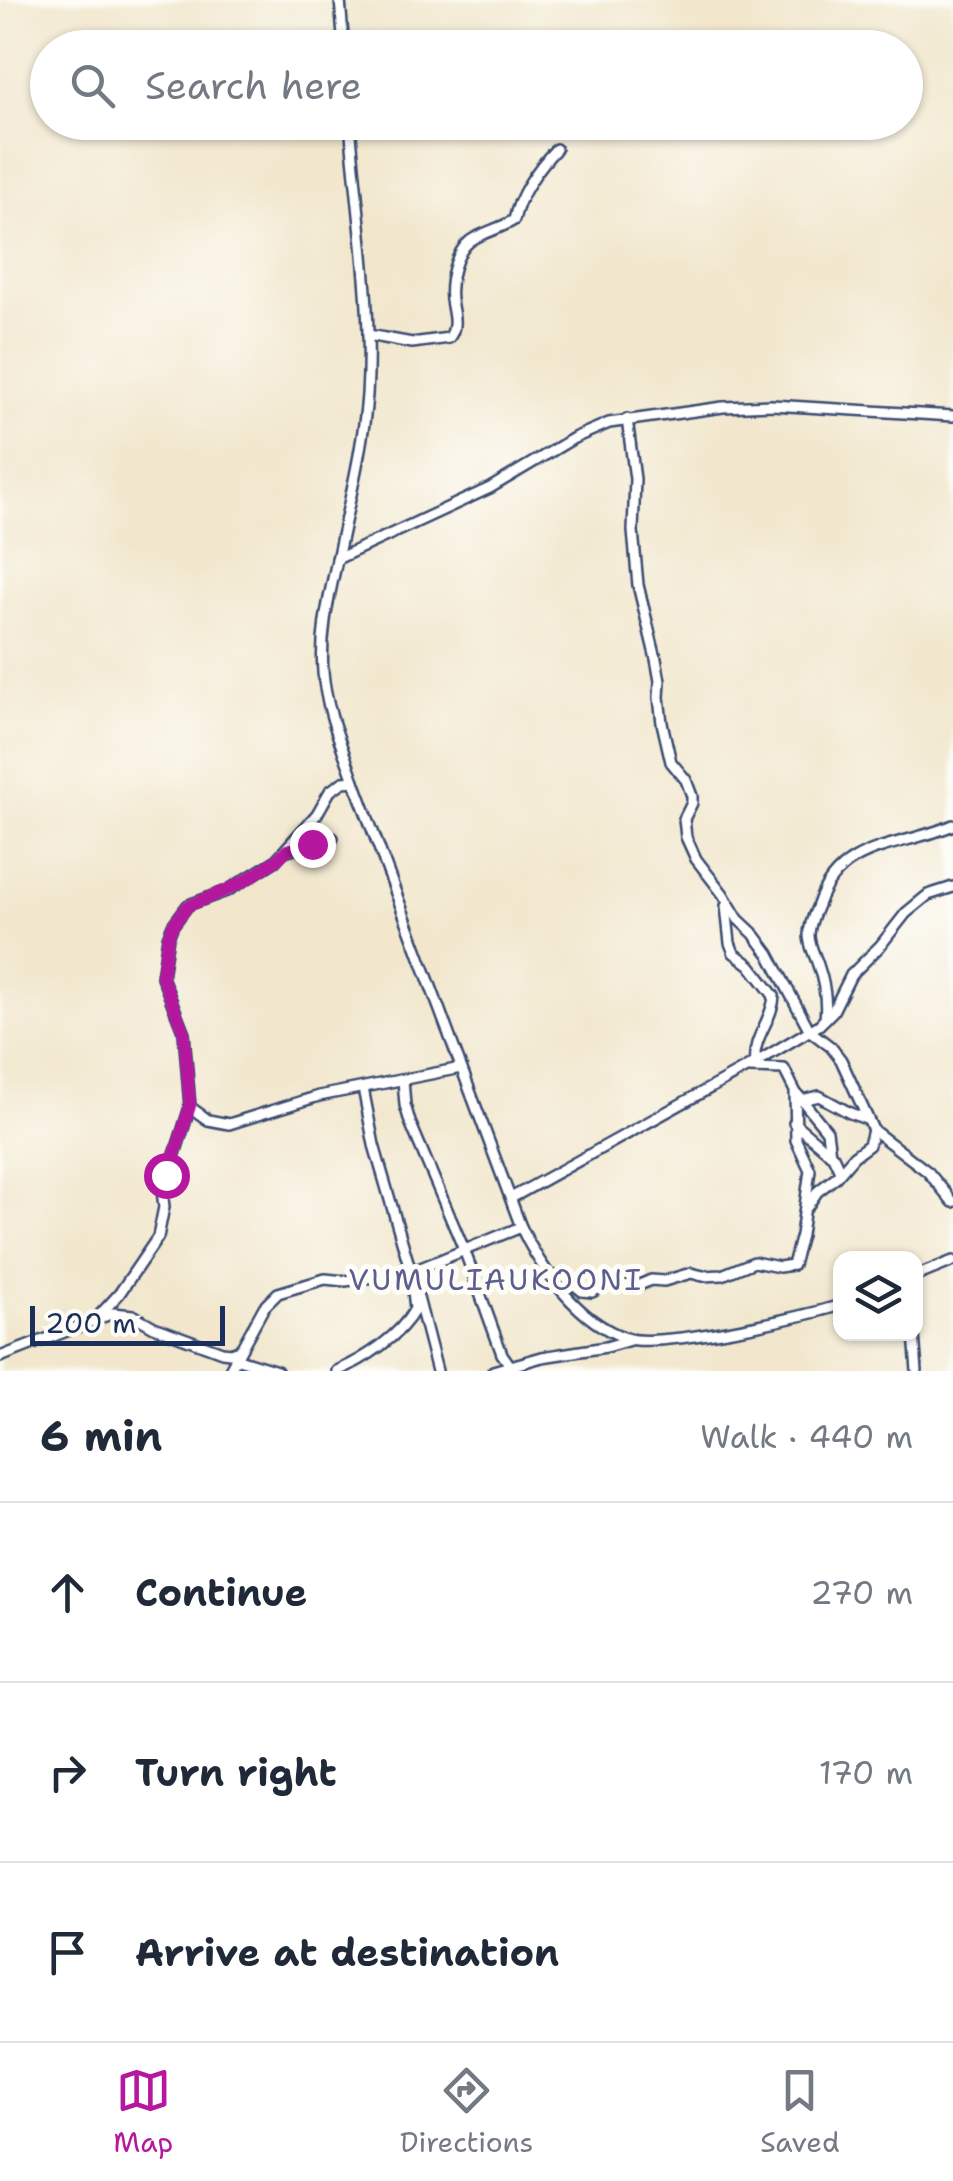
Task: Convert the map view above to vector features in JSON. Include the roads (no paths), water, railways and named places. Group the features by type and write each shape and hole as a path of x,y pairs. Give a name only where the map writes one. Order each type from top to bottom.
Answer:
{"street":[{"path":"340,0 342,30"},
{"path":"352,140 368,335 366,410 325,612 323,671 330,712 521,1227 549,1276 592,1318 630,1340"},
{"path":"368,335 412,342 453,335 452,280 462,251 472,239 514,220 516,206 528,190 532,176 556,149"},
{"path":"337,559 490,488 609,423 772,404 953,416"},
{"path":"627,419 635,479 634,549 645,622 660,681 658,697 671,762 686,780 692,796 684,820 686,836 696,858 738,920 769,954 810,1031 841,1060 873,1130 928,1172 953,1202"},
{"path":"96,1318 119,1294 158,1237 164,1207 161,1182 170,1170 190,1106 184,1033 162,976 173,925 188,906 227,890 275,861 316,814 330,791 343,782 354,781"},
{"path":"824,1019 822,983 809,937 827,883 845,865 869,851 953,825"},
{"path":"287,850 333,838"},
{"path":"511,1198 810,1031 833,1012 851,975 906,914 928,895 953,887"},
{"path":"722,894 734,953 750,965 774,996 751,1065"},
{"path":"751,1065 753,1069 780,1068 787,1074 827,1131 830,1154"},
{"path":"190,1106 202,1117 223,1124 318,1096 461,1068"},
{"path":"403,1080 410,1122 465,1252 502,1354 512,1368"},
{"path":"337,1371 398,1329 415,1308 411,1272 374,1145 363,1088"},
{"path":"799,1096 819,1096 866,1118"},
{"path":"549,1276 562,1276 587,1292 607,1284 635,1287 690,1273 722,1275 754,1262 790,1266 795,1262 810,1170 799,1151 794,1123 799,1096"},
{"path":"794,1123 830,1154 840,1171"},
{"path":"804,1214 817,1192 869,1145 873,1130"},
{"path":"229,1371 264,1308 278,1294 325,1279 354,1280 411,1272 521,1227"},
{"path":"923,1273 953,1261"},
{"path":"425,1268 417,1294 437,1371"},
{"path":"492,1371 560,1353 630,1340 707,1333 833,1307"},
{"path":"0,1357 114,1313 133,1315 199,1345 237,1354 252,1367 276,1371"},
{"path":"908,1341 914,1350"},
{"path":"914,1341 917,1371"}],"district":[{"name":"VUMULIAUKOONI","path":"496,1280"}]}
